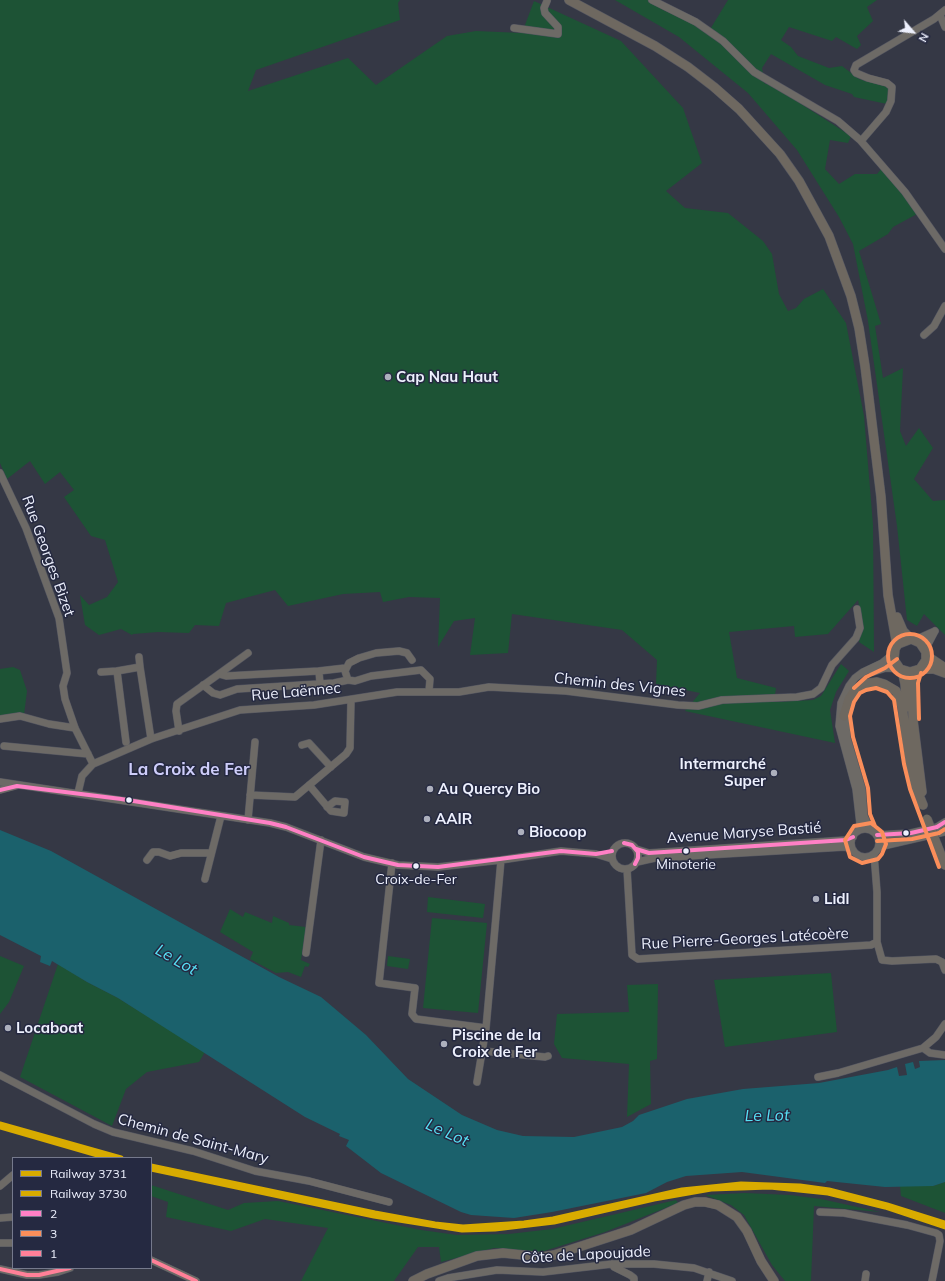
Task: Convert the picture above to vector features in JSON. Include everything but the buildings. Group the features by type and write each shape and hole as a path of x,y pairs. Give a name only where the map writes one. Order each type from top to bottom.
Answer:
{"main road":[{"path":"569,0 654,46 688,67 714,87 759,129 780,154 799,181 830,236 851,296 865,366 881,497 888,595 896,640 894,652 896,665 901,670 905,684 907,721 913,764 927,819 945,866"},
{"path":"881,497 888,533 895,610 903,631 945,668"},
{"path":"894,652 902,641 913,639"},
{"path":"923,805 914,720 912,682 918,670 924,665 926,652"},
{"path":"901,670 910,672 934,669 945,673"},
{"path":"844,716 849,699 856,689 864,684 877,682 884,684 896,692 902,706 910,763 916,788 923,805"},
{"path":"413,1281 427,1274 477,1256 499,1253 542,1257 554,1255 631,1230 684,1205 695,1202 705,1202 718,1205 737,1217 747,1231 761,1261 774,1281"}],"street":[{"path":"652,0 696,22 723,41 754,72 838,121 861,141 905,192 944,247"},
{"path":"514,28 558,34 558,27 545,14 544,8 547,1"},
{"path":"861,141 886,112 891,100 892,87 888,83 856,73 854,70 856,65 942,12 945,27"},
{"path":"924,335 934,326 945,306"},
{"name":"Rue Georges Bizet","path":"0,473 26,528 59,618 67,673 63,693 74,728 93,764"},
{"name":"Chemin des Vignes","path":"544,691 566,691 678,705 698,706 722,700 797,697 813,694 821,688 832,665 856,638 860,628 857,609"},
{"path":"913,639 935,631 926,652"},
{"path":"219,674 226,676 319,671 345,668 349,663 359,658 376,653 399,651 407,653 412,660"},
{"path":"875,873 862,857 853,850 852,846 852,837 858,831 860,824 856,789 839,726 841,703 855,678 863,672 882,663 894,652"},
{"path":"179,731 176,711 177,704 248,653"},
{"path":"139,657 151,739"},
{"path":"101,672 140,667"},
{"path":"345,668 348,680"},
{"path":"879,848 877,835 870,829 864,816 862,789 847,738 844,716 848,696 861,680 878,670 886,668 901,670"},
{"path":"203,685 213,693 220,695 237,690 334,684 348,680 355,681 371,676 421,670 430,679 429,691"},
{"path":"117,671 126,742"},
{"path":"319,671 320,684"},
{"name":"Rue Laënnec","path":"78,793 82,776 93,764 151,739 240,710 314,705 397,692 454,692 502,687 544,691"},
{"path":"250,795 295,797 346,754 350,748 351,700"},
{"path":"0,719 20,716 49,724 74,728"},
{"path":"248,820 255,742"},
{"path":"302,745 309,743 331,767"},
{"path":"4,746 88,754"},
{"name":"Avenue Maryse Bastié","path":"0,782 17,786 78,793 286,827 364,857 392,863 438,867 561,851 596,854 612,859 617,867 627,869 633,867 637,862 654,858 845,847 853,850"},
{"path":"309,785 328,807"},
{"name":"Avenue Maryse Bastié","path":"0,790 17,786"},
{"path":"205,879 220,816"},
{"path":"877,835 912,833 936,827 945,822"},
{"path":"858,831 870,829"},
{"path":"862,857 874,854 879,848 888,844 917,840 945,832"},
{"name":"Avenue Maryse Bastié","path":"596,854 612,851 615,846 623,843 629,843 636,849 655,852 846,840 852,837"},
{"path":"306,953 321,840"},
{"path":"636,849 638,855 637,862"},
{"path":"612,851 612,859"},
{"path":"147,860 153,852 159,852 170,856 181,853 211,853"},
{"path":"874,854 877,892 877,942 882,960 936,959 942,962 945,970"},
{"path":"477,1082 486,1028 501,860"},
{"path":"392,863 379,983 415,988 412,1014 416,1020 486,1028"},
{"name":"Rue Pierre-Georges Latécoère","path":"627,869 632,956 638,959 871,945 877,942"},
{"path":"818,1077 838,1073 923,1048 936,1037 945,1024"},
{"path":"923,1048 930,1053 945,1056"},
{"path":"483,1051 548,1056"},
{"name":"Chemin de Saint-Mary","path":"0,1075 94,1124 113,1132 193,1151 255,1171 309,1181 389,1202"},
{"path":"0,1186 12,1176"},
{"path":"820,1212 844,1213 907,1225 936,1233 939,1235 940,1241 932,1281"},
{"path":"0,1218 12,1218"},
{"path":"0,1243 12,1243"},
{"path":"152,1260 196,1281"},
{"path":"612,1264 614,1267 634,1278 634,1281"},
{"name":"Côte de Lapoujade","path":"440,1281 448,1278 497,1270 543,1272 612,1264 654,1264 694,1268 732,1281"},
{"path":"0,1269 27,1275 38,1275 67,1269"},
{"path":"707,1281 709,1272"}],"green space":[{"path":"0,0 400,0 398,3 400,20 256,70 248,91 348,58 376,85 447,36 476,31 522,33 534,1 621,41 683,108 702,163 666,191 685,208 728,213 763,241 772,254 779,294 788,311 796,308 804,299 823,289 846,323 864,416 873,525 874,652 859,642 863,625 858,600 828,634 795,637 794,626 729,632 737,678 776,688 774,702 813,700 821,696 841,664 849,671 836,692 830,710 835,743 685,711 700,693 656,684 657,660 622,630 512,614 508,653 470,655 475,618 454,621 438,647 440,598 409,597 383,602 380,592 343,594 288,606 275,590 226,603 219,626 195,625 189,633 158,632 132,635 121,629 99,635 85,625 80,595 89,605 107,597 118,582 105,540 91,536 64,497 74,490 60,472 45,484 30,461 7,479 0,463"},
{"path":"615,0 655,0 661,9 709,31 728,0 877,0 867,7 873,21 857,36 861,45 857,49 836,37 832,41 789,27 781,40 791,47 798,56 829,68 842,66 859,79 888,87 890,99 887,104 854,97 852,94 825,85 771,54 762,68 765,84 770,84 851,136 848,143 830,140 825,169 839,184 855,174 877,174 882,168 904,193 917,214 893,227 888,234 859,251 881,324 875,326 883,378 903,368 900,431 906,446 919,428 933,448 914,479 933,501 945,500 945,635 924,614 917,626 907,620 897,526 868,321 853,244 839,217 797,150 748,93 679,37"},
{"path":"13,667 20,670 27,691 24,715 0,716 0,669"},
{"path":"428,897 485,904 483,918 427,912"},
{"path":"230,909 243,917 245,912 272,923 273,916 289,923 289,925 306,927 301,960 310,964 308,967 305,966 301,977 288,972 276,973 250,959 253,952 220,932"},
{"path":"432,918 487,923 478,1013 423,1008"},
{"path":"0,956 24,966 9,1002 0,1014"},
{"path":"388,956 410,959 408,969 387,966"},
{"path":"58,964 87,982 118,998 205,1052 199,1062 147,1072 126,1089 112,1126 20,1077"},
{"path":"831,973 837,1032 725,1047 714,980"},
{"path":"658,984 657,1059 650,1061 651,1104 627,1117 629,1064 562,1058 554,1044 557,1014 629,1012 627,985"},
{"path":"945,1182 945,1213 901,1196 900,1186 933,1186"},
{"path":"152,1185 228,1210 244,1203 278,1201 421,1230 457,1235 509,1234 552,1229 676,1200 678,1203 605,1232 541,1252 494,1248 441,1262 439,1247 418,1247 394,1281 301,1281 328,1228 265,1219 231,1231 166,1217 168,1202 152,1196"},
{"path":"745,1193 790,1195 821,1199 880,1212 814,1206 811,1281 785,1281 772,1265 744,1215 731,1205 705,1195"}],"water":[{"name":"Le Lot","path":"0,830 51,851 279,977 321,997 366,1035 408,1079 462,1115 497,1130 523,1136 574,1137 622,1127 633,1121 639,1115 687,1099 743,1089 819,1083 897,1067 899,1076 907,1075 905,1064 913,1062 915,1069 920,1067 919,1061 945,1060 945,1182 933,1186 885,1187 827,1181 825,1183 742,1172 686,1176 667,1182 646,1193 514,1218 471,1215 461,1212 381,1173 346,1146 349,1140 339,1136 340,1134 305,1117 118,998 87,982 52,961 50,966 40,962 41,956 0,935"}],"rail line":[{"name":"3730","path":"0,1124 117,1157"},
{"name":"3731","path":"0,1127 105,1157"},
{"name":"3730","path":"152,1166 375,1213 435,1224 463,1227 524,1223 553,1219 682,1190 741,1184 800,1186 829,1190 887,1205 945,1223"},
{"name":"3731","path":"152,1169 374,1216 462,1230 495,1229 554,1222 654,1199 711,1189 770,1187 828,1193 885,1207 945,1227"}],"transit line":[{"name":"3","path":"906,634 914,634 919,635 926,640 931,647 932,656 931,665 926,672 919,677 906,678 898,675 891,668 888,660 888,652 891,644 898,637 906,634"},
{"name":"3","path":"854,688 866,677 885,668 897,659"},
{"name":"3","path":"919,719 918,683 921,673"},
{"name":"3","path":"875,826 870,814 868,788 853,737 850,716 854,702 860,693 876,688 887,692 894,700 904,764 910,789 939,867"},
{"name":"2","path":"0,790 17,786 121,799 270,823 286,827 364,857 398,865 438,867 561,851 596,854 612,851"},
{"name":"2","path":"877,835 911,833 937,827 945,822"},
{"name":"3","path":"881,831 871,823 854,826 845,840 850,857 862,863 878,859 886,844 882,832"},
{"name":"3","path":"877,841 912,839 939,833 945,829"},
{"name":"2","path":"636,849 649,853 846,840 853,837"},
{"name":"2","path":"624,843 632,845 638,852 638,858 635,864"},
{"name":"1","path":"152,1260 196,1281"},
{"name":"1","path":"0,1269 27,1275 39,1275 66,1269"}],"place":[{"name":"Cap Nau Haut","path":"388,377"},
{"name":"Intermarché Super","path":"774,773"},
{"name":"Au Quercy Bio","path":"430,789"},
{"name":"AAIR","path":"427,819"},
{"name":"Biocoop","path":"521,832"},
{"name":"Minoterie","path":"686,851"},
{"name":"Croix-de-Fer","path":"416,866"},
{"name":"Lidl","path":"816,899"},
{"name":"Locaboat","path":"8,1028"},
{"name":"Piscine de la Croix de Fer","path":"444,1044"}],"district":[{"name":"La Croix de Fer","path":"189,770"}]}
